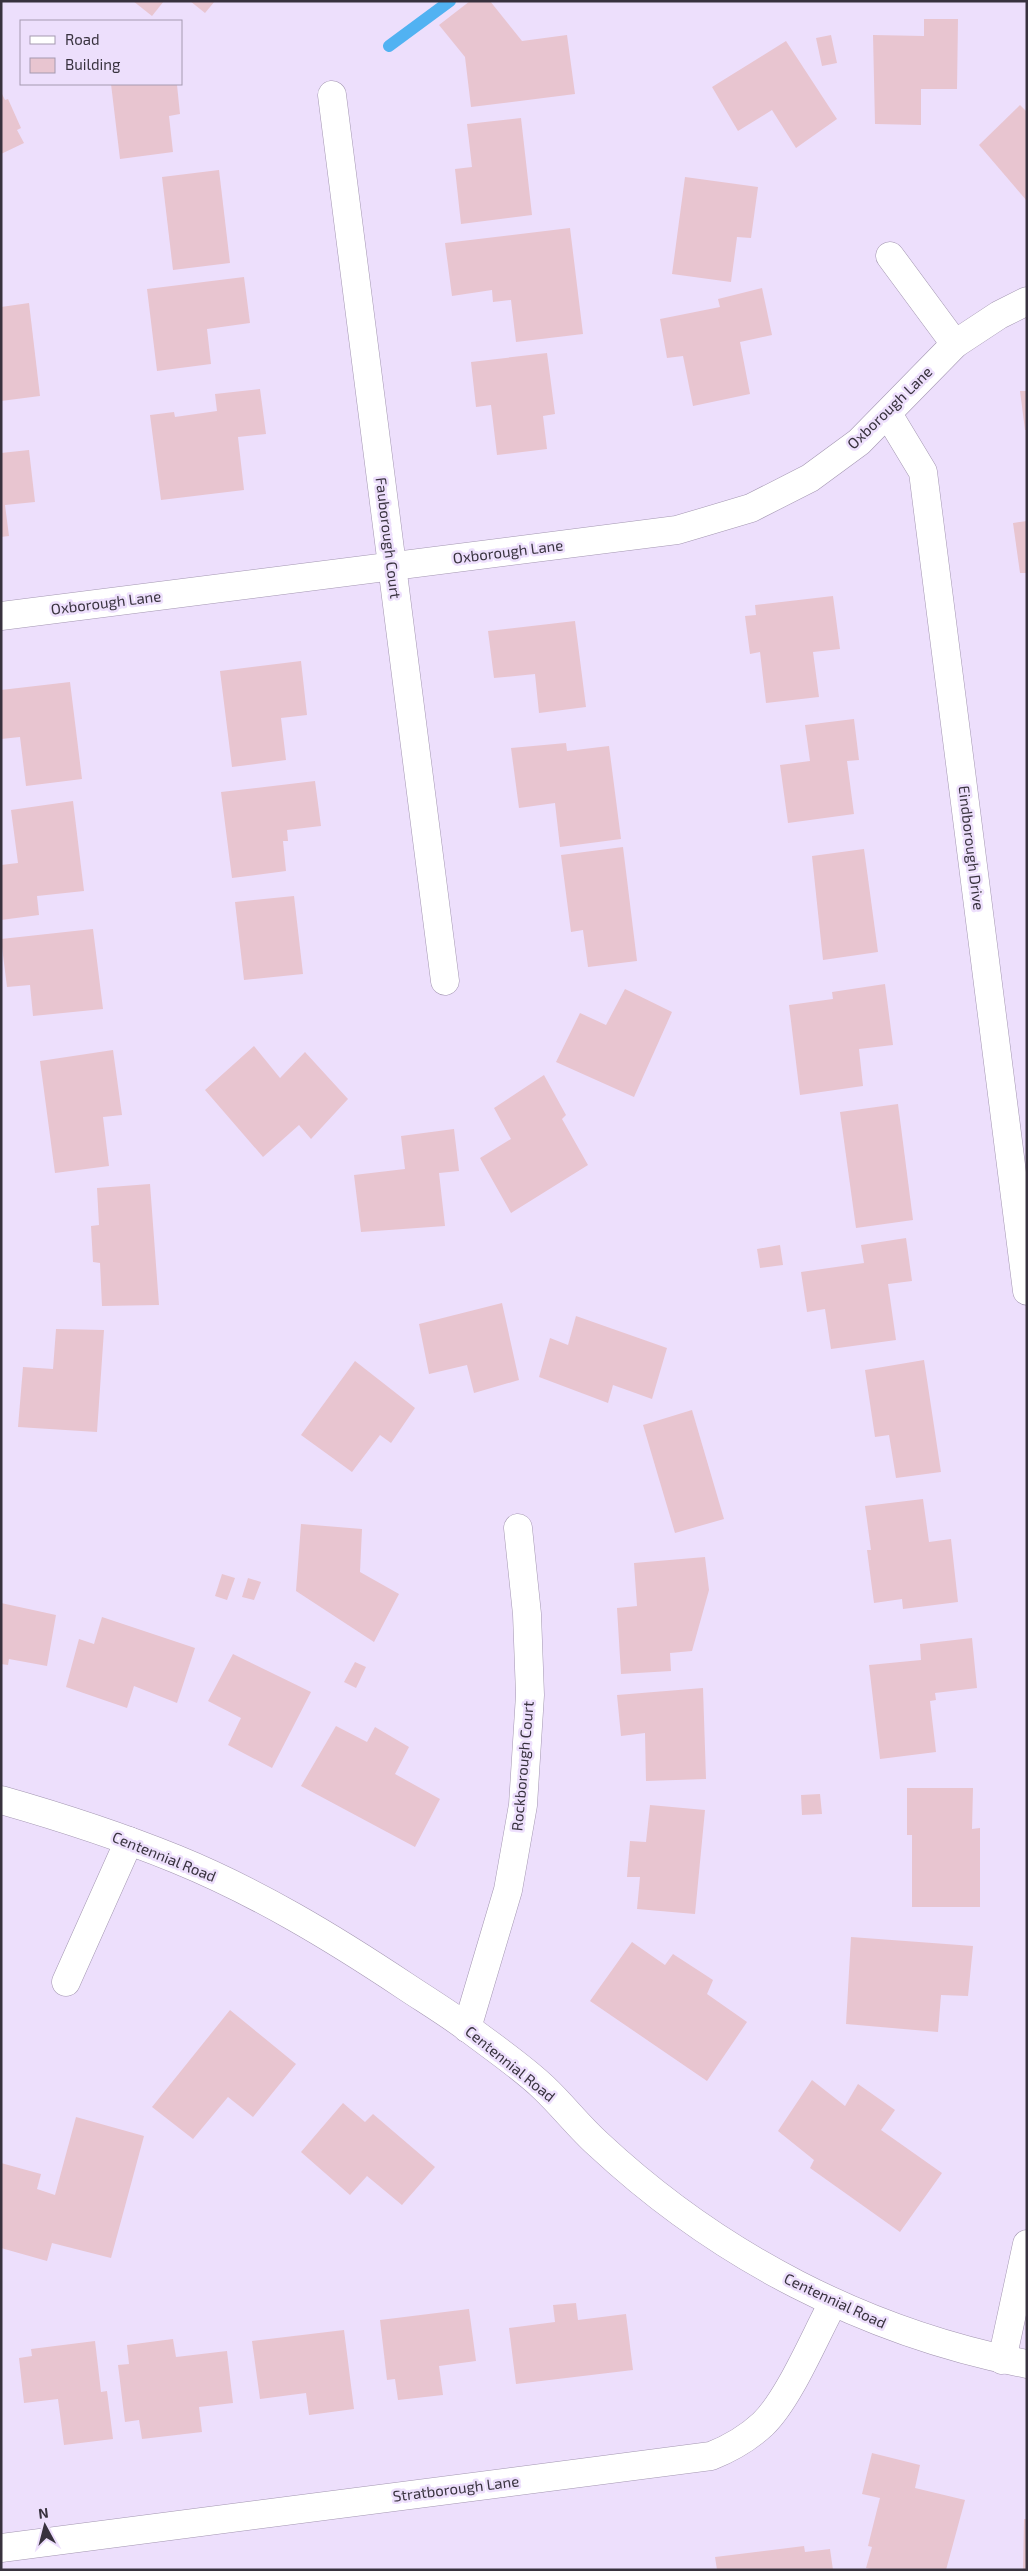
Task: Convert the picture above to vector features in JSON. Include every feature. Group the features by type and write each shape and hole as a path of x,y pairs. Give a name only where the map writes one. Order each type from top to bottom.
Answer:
{"street":[{"name":"Fauborough Court","path":"332,95 445,980"},
{"path":"890,256 955,344"},
{"name":"Oxborough Lane","path":"1,616 677,530 751,508 810,478 859,442 955,344 999,315 1027,301"},
{"name":"Eindborough Drive","path":"888,414 923,472 1027,1291"},
{"name":"Rockborough Court","path":"467,2028 508,1890 523,1805 530,1695 527,1614 518,1528"},
{"name":"Centennial Road","path":"1,1800 75,1821 179,1860 258,1898 354,1952 467,2028 542,2086 597,2144 679,2212 755,2262 833,2303 906,2332 1014,2362"},
{"path":"66,1982 129,1842"},
{"path":"1014,2362 1027,2244"},
{"name":"Stratborough Lane","path":"1,2548 711,2456 736,2445 764,2423 780,2402 833,2303"}],"building":[{"path":"133,1 164,1 152,16"},
{"path":"190,1 215,1 205,13"},
{"path":"470,1 490,1 522,41 567,35 575,94 471,107 465,57 439,25"},
{"path":"924,19 958,19 957,89 921,89 921,125 875,124 873,35 924,36"},
{"path":"831,35 837,63 822,66 816,38"},
{"path":"786,41 837,119 796,148 772,110 738,131 712,87"},
{"path":"111,85 177,85 180,114 169,116 173,152 120,159"},
{"path":"1,92 5,100 8,99 21,128 17,130 24,143 1,154"},
{"path":"1020,105 1027,112 1027,201 979,145"},
{"path":"521,118 532,215 461,224 455,169 472,167 467,124"},
{"path":"219,170 230,263 173,270 162,177"},
{"path":"685,177 758,187 751,238 737,237 731,282 672,274"},
{"path":"570,228 583,334 516,342 511,300 493,302 492,290 452,296 445,243"},
{"path":"244,277 250,323 207,329 211,364 157,371 147,289"},
{"path":"762,288 772,335 740,342 750,394 693,406 683,356 667,358 660,319 720,307 718,299"},
{"path":"29,303 40,396 1,401 1,307"},
{"path":"547,353 555,414 543,416 547,449 497,455 491,405 476,407 471,362"},
{"path":"260,389 266,434 238,437 244,490 161,500 150,415 174,412 175,417 217,411 215,394"},
{"path":"1020,391 1027,391 1027,430 1025,430"},
{"path":"29,450 35,502 5,505 9,536 1,537 1,453"},
{"path":"1027,521 1027,573 1020,573 1013,523"},
{"path":"833,596 840,649 813,652 819,697 766,703 760,652 750,654 745,616 756,615 755,605"},
{"path":"575,621 586,707 539,713 535,674 494,678 488,631"},
{"path":"301,661 307,715 281,718 286,760 232,767 220,671"},
{"path":"70,682 82,779 26,786 20,737 1,739 1,690"},
{"path":"854,719 859,760 847,761 854,814 788,823 780,765 810,761 805,725"},
{"path":"566,743 567,751 609,746 621,839 560,847 555,803 519,808 511,748"},
{"path":"315,781 321,826 287,830 288,841 283,841 286,871 232,878 221,792"},
{"path":"73,801 84,891 37,896 39,915 1,920 1,865 18,863 11,810"},
{"path":"623,847 637,961 588,967 583,930 571,932 561,855"},
{"path":"864,849 878,952 823,960 812,856"},
{"path":"294,896 303,974 244,980 235,902"},
{"path":"93,929 103,1009 33,1016 30,985 7,987 1,939"},
{"path":"885,984 893,1045 859,1049 863,1086 800,1095 789,1005 833,999 832,992"},
{"path":"625,989 672,1012 634,1097 556,1062 580,1013 606,1025"},
{"path":"254,1046 280,1078 305,1052 348,1099 311,1139 299,1125 263,1157 205,1090"},
{"path":"113,1050 122,1115 103,1117 109,1166 55,1173 40,1061"},
{"path":"544,1075 566,1115 562,1119 588,1165 511,1213 480,1158 511,1139 494,1108"},
{"path":"898,1104 913,1220 856,1228 840,1112"},
{"path":"454,1129 459,1171 439,1173 445,1226 361,1232 354,1175 405,1169 401,1136"},
{"path":"150,1184 159,1305 102,1306 100,1263 93,1262 91,1226 99,1225 97,1188"},
{"path":"906,1238 912,1281 888,1284 896,1340 831,1349 825,1309 807,1312 801,1272 864,1263 861,1245"},
{"path":"780,1245 783,1265 760,1268 757,1249"},
{"path":"502,1303 519,1380 474,1393 467,1365 429,1374 419,1324"},
{"path":"576,1316 667,1348 652,1399 613,1385 608,1403 539,1377 550,1338 568,1345"},
{"path":"56,1329 104,1330 97,1432 18,1427 23,1367 53,1369"},
{"path":"924,1360 941,1472 896,1478 889,1435 875,1437 865,1370"},
{"path":"355,1361 415,1408 391,1443 380,1435 352,1472 301,1435"},
{"path":"692,1410 724,1519 675,1533 643,1425"},
{"path":"923,1499 929,1542 951,1539 958,1602 903,1609 902,1599 874,1603 867,1550 871,1550 865,1506"},
{"path":"301,1524 362,1529 360,1572 399,1594 374,1642 296,1591"},
{"path":"705,1557 709,1590 692,1651 670,1653 671,1671 621,1674 617,1608 637,1606 634,1563"},
{"path":"222,1574 235,1578 227,1600 215,1596"},
{"path":"248,1578 261,1582 254,1600 242,1597"},
{"path":"1,1603 56,1615 47,1666 9,1659 8,1665 1,1664"},
{"path":"102,1617 195,1648 177,1703 134,1686 127,1708 66,1687 79,1639 94,1644"},
{"path":"972,1638 977,1688 935,1693 936,1700 930,1701 936,1752 880,1759 869,1665 921,1660 920,1644"},
{"path":"233,1654 311,1692 272,1768 228,1745 241,1718 208,1701"},
{"path":"355,1662 366,1667 356,1688 344,1682"},
{"path":"703,1688 706,1779 646,1781 645,1733 621,1736 617,1695"},
{"path":"336,1726 367,1742 375,1727 409,1747 395,1774 440,1799 415,1847 301,1786"},
{"path":"907,1788 973,1788 972,1829 980,1828 980,1907 912,1907 912,1835 907,1835"},
{"path":"820,1794 822,1814 802,1815 801,1795"},
{"path":"650,1805 705,1810 695,1914 637,1909 640,1877 627,1877 630,1841 646,1842"},
{"path":"851,1937 973,1946 968,1996 941,1995 938,2032 846,2024"},
{"path":"632,1942 665,1965 673,1954 713,1980 707,1994 747,2022 707,2081 590,2001"},
{"path":"230,2010 296,2064 253,2117 228,2097 193,2139 152,2107"},
{"path":"812,2080 845,2106 858,2084 895,2110 881,2130 942,2173 900,2232 810,2168 814,2160 778,2131"},
{"path":"343,2103 365,2122 373,2114 435,2167 402,2205 367,2176 350,2195 301,2152"},
{"path":"76,2117 144,2136 111,2258 52,2243 47,2261 1,2248 1,2163 41,2174 37,2189 55,2195"},
{"path":"576,2303 578,2320 626,2314 633,2370 516,2384 509,2328 555,2322 553,2305"},
{"path":"469,2309 476,2361 439,2366 443,2395 398,2400 395,2379 387,2380 380,2320"},
{"path":"344,2330 354,2409 309,2415 306,2393 260,2399 252,2341"},
{"path":"173,2339 176,2357 227,2351 233,2403 199,2407 202,2432 142,2439 139,2420 125,2422 118,2365 129,2364 127,2345"},
{"path":"95,2341 101,2392 107,2391 113,2439 64,2445 58,2399 24,2403 19,2358 32,2356 31,2349"},
{"path":"872,2453 920,2465 915,2488 965,2500 946,2570 875,2570 866,2568 872,2547 868,2546 880,2498 862,2494"},
{"path":"1024,2519 1027,2519 1027,2570 1023,2570"},
{"path":"804,2546 805,2552 830,2549 833,2570 717,2570 715,2557"}],"waterway":[{"path":"389,46 450,1"}]}
